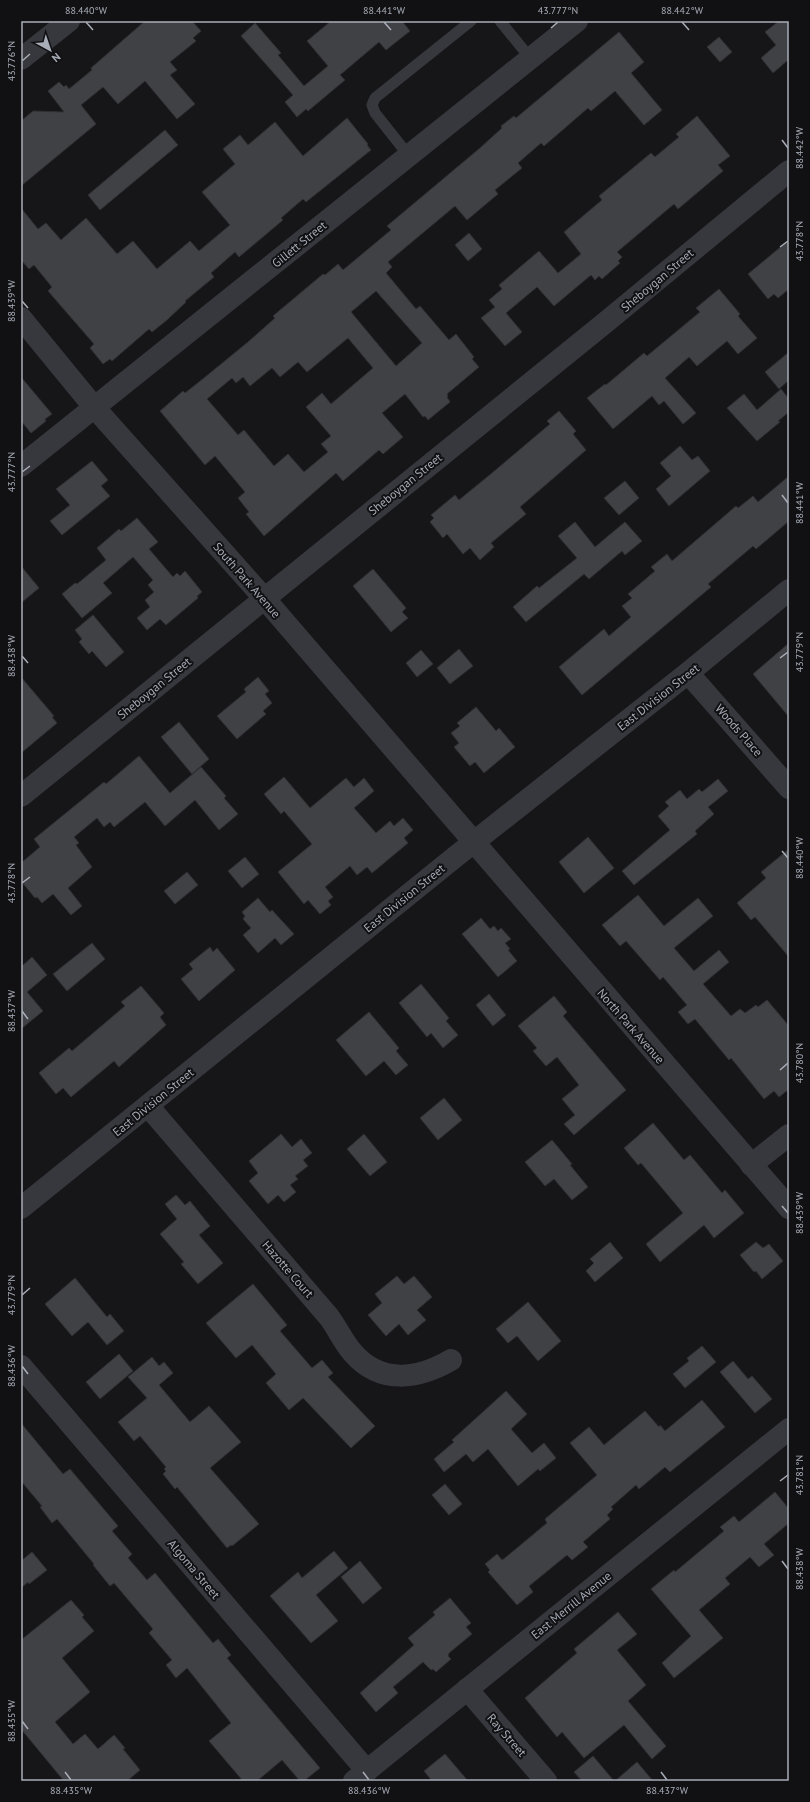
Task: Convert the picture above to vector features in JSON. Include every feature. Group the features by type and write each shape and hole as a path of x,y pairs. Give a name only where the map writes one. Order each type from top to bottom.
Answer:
{"street":[{"path":"21,58 69,21"},
{"name":"Gillett Street","path":"21,466 577,21"},
{"name":"Sheboygan Street","path":"21,796 606,322 789,171"},
{"name":"South Park Avenue","path":"21,318 94,407 264,598 474,842"},
{"name":"East Division Street","path":"21,1208 474,842 688,673 789,590"},
{"name":"Woods Place","path":"688,673 789,788"},
{"name":"North Park Avenue","path":"474,842 751,1166 789,1208"},
{"name":"Hazotte Court","path":"148,1106 329,1317 348,1347 361,1361 378,1372 403,1377 426,1371 451,1360"},
{"path":"751,1166 789,1135"},
{"name":"Algoma Street","path":"21,1366 360,1776"},
{"name":"East Merrill Avenue","path":"360,1776 789,1429"},
{"name":"Ray Street","path":"467,1689 546,1781"}],"lane":[{"path":"409,156 375,113 372,105 375,98 471,21"},
{"path":"500,21 531,59"}],"building":[{"path":"145,21 192,21 201,31 193,38 196,41 170,62 177,70 170,75 195,104 177,119 145,81 118,104 103,87 81,105 96,124 21,186 21,121 33,111 64,112 48,91 59,82 64,87 66,85 69,89"},
{"path":"331,21 402,21 410,31 386,50 379,42 340,75 345,80 308,111 306,109 297,117 285,102 293,95 241,36 255,23 281,53 278,55 304,86 328,66 307,41"},
{"path":"779,21 789,21 789,61 788,60 773,73 761,58 776,45 765,32"},
{"path":"619,32 644,62 631,73 662,110 644,125 615,91 591,111 588,108 544,146 541,143 518,163 522,168 495,190 498,194 467,220 455,206 388,262 392,267 386,273 416,309 420,306 449,340 456,334 474,357 472,359 479,367 447,394 450,402 428,420 425,416 423,417 405,394 382,413 403,437 383,454 379,450 343,481 336,473 264,536 246,514 249,512 238,498 245,492 215,456 205,465 160,411 183,391 185,393 248,342 275,318 273,316 323,274 325,275 338,264 343,270 391,230 387,226 480,148 502,128 501,126 514,116 516,118","holes":["376,291 422,343 396,366 351,312","348,338 373,368 331,404 322,393 306,407 331,436 321,444 328,452 304,472 288,454 274,466 244,430 238,435 207,399 232,378 236,383 243,377 250,386 272,368 280,377 298,362 307,372"]},
{"path":"719,37 732,52 720,62 707,47"},
{"path":"697,116 730,156 718,165 723,171 678,209 674,204 617,252 622,257 618,261 620,263 602,279 599,276 595,280 591,275 554,306 537,287 506,313 522,332 505,346 481,318 495,307 489,300 502,289 499,285 539,251 558,273 581,254 564,232 602,200 599,196 651,153 655,157 679,137 676,134"},
{"path":"347,118 371,150 306,202 303,199 281,218 283,220 239,257 235,252 211,273 214,277 185,301 186,302 167,320 152,332 149,329 112,361 110,359 103,364 90,348 94,344 48,291 52,287 34,265 29,269 21,260 21,208 38,229 46,223 61,240 86,218 117,254 133,241 157,269 190,241 199,251 230,225 202,192 235,164 223,149 240,135 248,145 275,122 303,156"},
{"path":"165,130 178,145 100,210 88,195"},
{"path":"469,233 482,249 468,261 455,245"},
{"path":"789,240 789,289 778,298 774,294 768,299 748,274"},
{"path":"719,289 740,314 738,316 757,338 738,354 727,341 697,366 689,357 665,378 696,413 683,424 664,401 659,405 652,396 613,429 587,398 605,384 606,385 644,353 647,356 700,312 696,308"},
{"path":"789,352 789,380 779,389 765,372"},
{"path":"21,377 52,414 31,433 21,421"},
{"path":"781,389 789,399 789,412 778,421 780,422 757,441 727,408 744,394 757,410"},
{"path":"559,411 576,431 573,434 586,450 520,507 526,514 491,543 494,547 480,560 470,548 463,554 447,534 443,538 430,522 434,518 431,515 455,495 459,500 550,424 547,421"},
{"path":"680,446 692,460 698,456 710,471 669,506 656,489 671,476 660,463"},
{"path":"92,461 108,480 101,486 110,496 62,535 50,521 70,505 56,489"},
{"path":"789,476 789,521 756,549 753,546 708,584 711,587 582,695 559,667 604,629 609,636 631,617 622,606 632,598 628,594 655,571 651,567 667,554 672,561 736,506 738,508 753,496 758,502"},
{"path":"625,481 639,498 619,515 604,498"},
{"path":"137,518 158,542 149,549 173,577 177,573 180,576 185,571 202,592 197,596 198,598 166,625 160,619 147,630 137,618 150,607 145,600 154,592 148,585 153,580 133,557 103,583 112,593 82,618 62,594 75,583 77,584 106,560 97,548 119,529 121,531"},
{"path":"575,522 595,547 625,522 642,541 625,555 622,551 589,579 584,574 526,622 513,607 537,586 539,588 577,558 558,536"},
{"path":"21,566 39,588 21,603"},
{"path":"373,569 406,608 402,612 408,618 391,632 353,586"},
{"path":"93,615 124,652 106,667 92,651 89,654 79,642 82,639 75,630"},
{"path":"789,643 789,717 753,674"},
{"path":"459,649 473,666 450,684 437,668"},
{"path":"421,650 433,664 417,677 406,663"},
{"path":"21,677 54,716 52,717 57,723 21,753"},
{"path":"258,677 269,691 265,694 272,703 263,711 266,714 237,739 217,716 246,692 244,689"},
{"path":"476,707 496,731 499,728 515,747 484,773 475,762 470,766 454,747 459,743 451,733 460,726 457,723"},
{"path":"179,722 209,759 192,774 161,737"},
{"path":"139,756 170,793 201,767 226,796 224,798 238,814 219,830 195,800 165,826 145,802 114,827 110,822 104,827 97,818 74,837 79,843 76,845 92,867 68,888 82,906 71,915 53,894 42,903 37,897 35,898 21,881 21,863 40,847 34,839 104,782 106,784"},
{"path":"284,777 310,808 346,778 354,787 364,778 374,791 354,808 376,833 390,821 394,826 403,818 413,830 404,838 408,843 372,873 367,867 357,875 350,866 325,887 333,897 328,901 331,905 320,914 308,900 304,904 278,872 312,844 284,811 281,814 264,794"},
{"path":"718,779 728,791 708,807 714,814 695,831 697,834 634,885 622,871 670,830 658,816 669,806 665,802 680,790 687,799 699,789 702,792"},
{"path":"588,837 614,868 584,893 559,862"},
{"path":"789,849 789,957 755,917 751,920 737,903 766,878 761,872"},
{"path":"245,857 259,874 242,888 228,871"},
{"path":"187,872 198,885 175,904 164,891"},
{"path":"638,895 664,926 698,898 713,916 674,948 694,971 719,950 729,962 703,984 731,1016 740,1009 745,1013 756,1005 758,1007 767,1000 789,1026 789,1089 779,1097 774,1091 764,1099 731,1058 729,1060 695,1019 688,1024 678,1012 687,1005 663,977 660,980 626,941 620,946 602,925"},
{"path":"258,898 270,912 272,910 294,934 281,945 275,938 258,953 243,935 251,928 243,919 245,916 242,912"},
{"path":"481,918 490,929 494,926 498,931 501,928 511,939 505,943 510,949 508,950 517,961 498,977 462,934"},
{"path":"92,943 105,959 67,991 53,974"},
{"path":"210,947 213,952 217,948 235,970 199,1001 181,979 193,969 189,964"},
{"path":"32,957 47,975 27,992 43,1011 21,1029 21,967"},
{"path":"421,984 449,1018 446,1021 458,1035 443,1048 431,1033 427,1037 399,1003"},
{"path":"141,986 164,1013 160,1017 166,1025 119,1067 114,1061 71,1097 63,1088 56,1094 39,1073 69,1048 72,1051 125,1006 121,1002"},
{"path":"489,994 506,1015 493,1026 476,1005"},
{"path":"554,996 567,1012 563,1016 626,1090 574,1135 564,1124 575,1115 562,1099 579,1085 557,1057 546,1066 533,1051 537,1048 518,1026"},
{"path":"369,1012 399,1048 396,1051 408,1065 396,1075 384,1061 366,1076 336,1040"},
{"path":"444,1098 462,1120 438,1140 420,1118"},
{"path":"653,1123 684,1160 690,1155 722,1193 725,1190 744,1213 714,1238 704,1225 660,1262 646,1244 683,1213 641,1163 638,1165 624,1148"},
{"path":"281,1134 292,1147 301,1139 312,1153 303,1160 308,1166 295,1176 298,1179 290,1185 296,1192 284,1202 278,1195 268,1204 249,1181 258,1173 249,1161"},
{"path":"364,1134 387,1162 370,1176 347,1149"},
{"path":"552,1140 572,1164 570,1165 588,1187 572,1200 554,1179 545,1186 525,1162"},
{"path":"176,1195 185,1205 190,1201 210,1226 199,1235 223,1263 198,1284 181,1264 184,1262 160,1234 177,1219 165,1204"},
{"path":"610,1242 623,1258 595,1282 586,1271 594,1263 590,1259"},
{"path":"756,1242 763,1248 769,1244 783,1261 762,1279 740,1255"},
{"path":"397,1276 404,1284 414,1276 432,1297 417,1310 426,1320 408,1335 399,1324 386,1336 368,1315 382,1303 375,1294"},
{"path":"75,1278 107,1317 110,1314 124,1331 107,1345 88,1322 72,1336 45,1304"},
{"path":"253,1284 287,1325 280,1331 312,1368 322,1360 333,1373 328,1377 375,1426 351,1448 303,1398 289,1410 266,1383 276,1374 252,1345 236,1358 206,1323"},
{"path":"528,1302 561,1341 538,1361 517,1336 508,1343 496,1329"},
{"path":"702,1346 716,1362 685,1388 673,1374 689,1361 687,1358"},
{"path":"119,1354 133,1371 100,1399 86,1382"},
{"path":"152,1357 159,1366 164,1362 173,1373 159,1385 190,1422 209,1406 241,1442 210,1468 259,1524 232,1546 231,1545 227,1548 177,1487 175,1489 163,1474 166,1471 164,1469 166,1467 140,1436 134,1441 118,1422 147,1398 128,1377"},
{"path":"733,1361 748,1379 752,1376 772,1399 755,1413 720,1372"},
{"path":"506,1391 527,1414 511,1429 532,1453 544,1443 556,1458 540,1471 538,1469 518,1486 488,1449 473,1462 466,1454 444,1472 434,1459 454,1442 452,1440"},
{"path":"702,1400 725,1427 670,1472 665,1467 639,1489 636,1485 611,1507 613,1509 607,1515 610,1519 583,1542 588,1547 572,1560 567,1555 529,1586 533,1592 517,1605 488,1572 490,1570 485,1564 497,1554 502,1560 505,1558 547,1523 545,1519 597,1475 570,1443 589,1427 604,1445 645,1411 659,1427 660,1425 665,1431"},
{"path":"21,1423 63,1474 70,1469 118,1526 112,1531 132,1554 128,1558 147,1580 155,1573 213,1643 218,1639 231,1655 227,1658 320,1768 304,1781 300,1781 282,1760 257,1781 243,1781 209,1741 231,1723 187,1668 176,1678 166,1665 172,1660 149,1633 153,1629 114,1583 110,1586 57,1519 52,1523 40,1507 42,1506 21,1481"},
{"path":"445,1484 462,1504 449,1515 432,1495"},
{"path":"775,1492 789,1509 789,1523 764,1544 774,1555 759,1567 750,1557 725,1578 730,1584 699,1610 723,1638 674,1678 662,1663 691,1636 651,1589 674,1570 675,1572 724,1531 720,1527 734,1516 739,1522"},
{"path":"334,1551 348,1568 316,1595 338,1621 311,1643 270,1596 298,1572 302,1578"},
{"path":"32,1552 47,1570 29,1584 28,1582 21,1588 21,1561"},
{"path":"360,1561 382,1588 363,1604 341,1577"},
{"path":"450,1598 471,1623 466,1627 472,1634 449,1653 448,1656 451,1659 436,1672 433,1669 431,1670 423,1662 393,1687 398,1693 376,1712 360,1693 414,1645 408,1638 435,1615 433,1612"},
{"path":"71,1600 84,1615 82,1617 94,1631 62,1658 90,1692 55,1722 73,1744 85,1734 98,1749 114,1735 140,1770 127,1781 64,1781 21,1729 21,1640"},
{"path":"618,1612 637,1634 617,1650 646,1685 628,1701 666,1746 652,1759 624,1725 584,1758 562,1732 557,1737 525,1698 577,1653 574,1649"},
{"path":"445,1754 468,1781 432,1781 424,1771"},
{"path":"593,1756 614,1781 582,1781 574,1772"},
{"path":"637,1762 653,1781 615,1781"}]}
